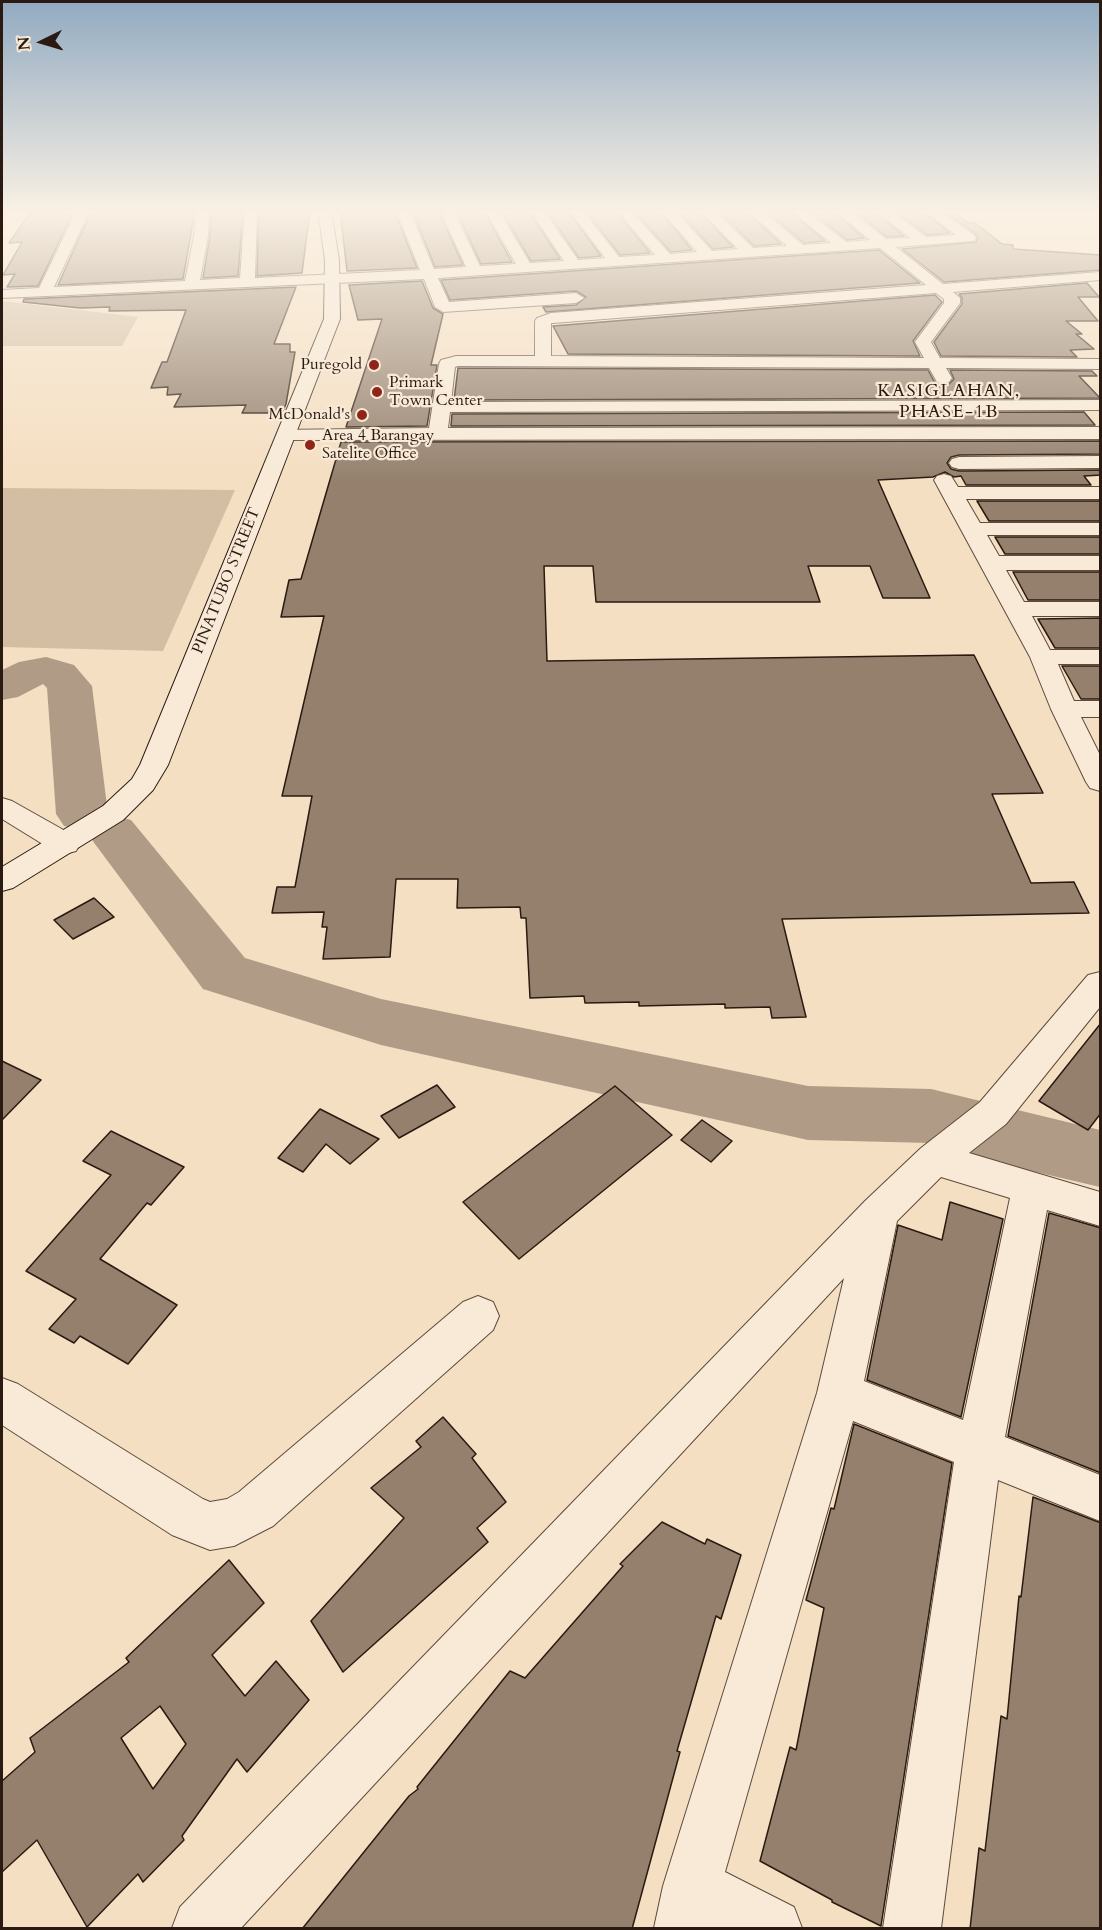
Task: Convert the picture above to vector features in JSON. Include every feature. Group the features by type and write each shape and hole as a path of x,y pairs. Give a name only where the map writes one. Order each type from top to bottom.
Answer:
{"street":[{"name":"PINATUBO STREET","path":"2,881 113,813 143,784 154,765 332,319 332,300"},
{"path":"443,300 443,307 542,300"},
{"path":"543,361 543,321 550,318 783,300"},
{"path":"952,300 923,342 933,363 981,434"},
{"path":"438,433 447,363 450,361 1101,364"},
{"path":"442,407 1101,405"},
{"path":"286,434 1101,433"},
{"path":"951,479 1101,462"},
{"path":"951,479 1101,493"},
{"path":"951,479 973,529 1042,657 1064,709 1097,769"},
{"path":"973,529 1101,529"},
{"path":"991,563 1101,563"},
{"path":"1016,609 1101,609"},
{"path":"1042,657 1101,657"},
{"path":"1064,709 1101,709"},
{"path":"2,807 65,844"},
{"path":"201,1929 879,1213 963,1137 1101,984"},
{"path":"963,1137 1031,1189 1101,1209"},
{"path":"912,1929 979,1450 1031,1189"},
{"path":"774,1929 687,1907 839,1393 879,1213"},
{"path":"2,1400 189,1518 210,1526 234,1522 256,1509 478,1316"},
{"path":"839,1393 1101,1498"}],"shaded area":[{"path":"2,301 138,317 122,346 2,346"},
{"path":"2,488 235,490 163,651 2,647"}],"building":[{"path":"24,300 291,300 274,344 290,344 290,352 295,352 286,404 282,413 242,413 246,405 174,407 181,394 167,395 168,387 151,388 162,362 167,362 186,310 109,311 110,307 80,308 23,302"},
{"path":"353,300 430,300 433,308 443,314 431,365 437,365 427,426 346,427 382,319 358,320"},
{"path":"582,300 700,300 546,312 543,307 576,305"},
{"path":"873,300 940,300 942,302 913,341 920,356 568,354 553,326"},
{"path":"962,300 1081,300 1098,321 1066,321 1082,334 1076,334 1094,349 1070,350 1077,357 941,356 934,342 962,304"},
{"path":"458,368 928,370 935,383 943,385 949,384 954,379 950,370 1092,371 1097,376 1079,376 1100,398 454,400"},
{"path":"1084,412 1095,425 451,426 452,414"},
{"path":"1101,441 1101,454 959,455 951,457 947,463 951,469 959,471 1101,470 1101,475 1084,476 1091,485 966,485 961,476 954,477 945,472 933,477 878,480 930,598 883,598 870,566 808,566 820,602 596,602 593,566 544,566 547,661 974,655 1043,793 992,794 1031,883 1074,882 1089,913 782,919 806,1017 772,1018 770,1007 725,1008 725,1004 639,1006 639,1002 585,1003 584,996 530,998 526,918 521,918 520,907 457,908 458,879 396,879 390,957 323,959 327,927 322,927 324,912 272,913 277,887 295,887 312,796 282,796 324,616 281,617 289,580 301,579 341,442"},
{"path":"977,501 1101,501 1101,521 989,521"},
{"path":"995,537 1101,537 1101,554 1005,554"},
{"path":"1013,572 1101,572 1101,600 1028,600"},
{"path":"1101,618 1101,648 1055,648 1038,619"},
{"path":"1062,666 1101,666 1101,699 1081,699"},
{"path":"94,898 114,917 73,939 54,920"},
{"path":"1101,1023 1101,1113 1088,1130 1039,1101"},
{"path":"2,1061 41,1080 2,1120"},
{"path":"437,1085 455,1107 399,1138 381,1116"},
{"path":"615,1086 672,1135 519,1259 463,1202"},
{"path":"320,1109 379,1139 350,1164 326,1144 303,1172 278,1158"},
{"path":"702,1120 732,1141 711,1162 681,1140"},
{"path":"111,1131 184,1167 151,1205 147,1203 100,1259 177,1305 128,1364 80,1336 74,1343 49,1329 76,1299 26,1271 111,1175 83,1161"},
{"path":"950,1202 1003,1219 961,1417 867,1380 898,1225 942,1240"},
{"path":"1049,1213 1101,1228 1101,1473 1008,1436"},
{"path":"443,1417 476,1454 472,1458 506,1502 477,1528 488,1542 343,1672 311,1621 404,1518 371,1488 421,1447 416,1441"},
{"path":"854,1424 952,1463 881,1926 832,1902 760,1861 790,1747 796,1750 824,1608 806,1600 831,1508 834,1509"},
{"path":"1033,1497 1101,1523 1101,1929 970,1929 979,1848 985,1851 1001,1716 1007,1719 1019,1596 1021,1597"},
{"path":"662,1522 705,1544 707,1539 741,1555 721,1619 716,1616 677,1751 680,1752 632,1929 302,1929 409,1796 418,1789 417,1787 510,1671 525,1678 623,1566 620,1564"},
{"path":"229,1560 264,1603 212,1655 245,1696 276,1661 309,1700 247,1772 237,1759 182,1836 184,1840 143,1882 138,1874 87,1927 37,1840 2,1872 2,1781 35,1752 30,1738 129,1662 126,1658","holes":["160,1706 186,1744 153,1789 121,1738"]}],"waterway":[{"path":"2,687 35,671 46,670 58,674 69,686 82,814"},
{"path":"113,832 224,974 381,1022 808,1113 931,1116 1010,1138 1100,1159"}],"place":[{"name":"Puregold","path":"374,365"},
{"name":"Primark Town Center","path":"377,392"},
{"name":"McDonald's","path":"362,415"},
{"name":"Area 4 Barangay Satelite Office","path":"310,445"}],"district":[{"name":"KASIGLAHAN, PHASE-1B","path":"949,402"}]}
